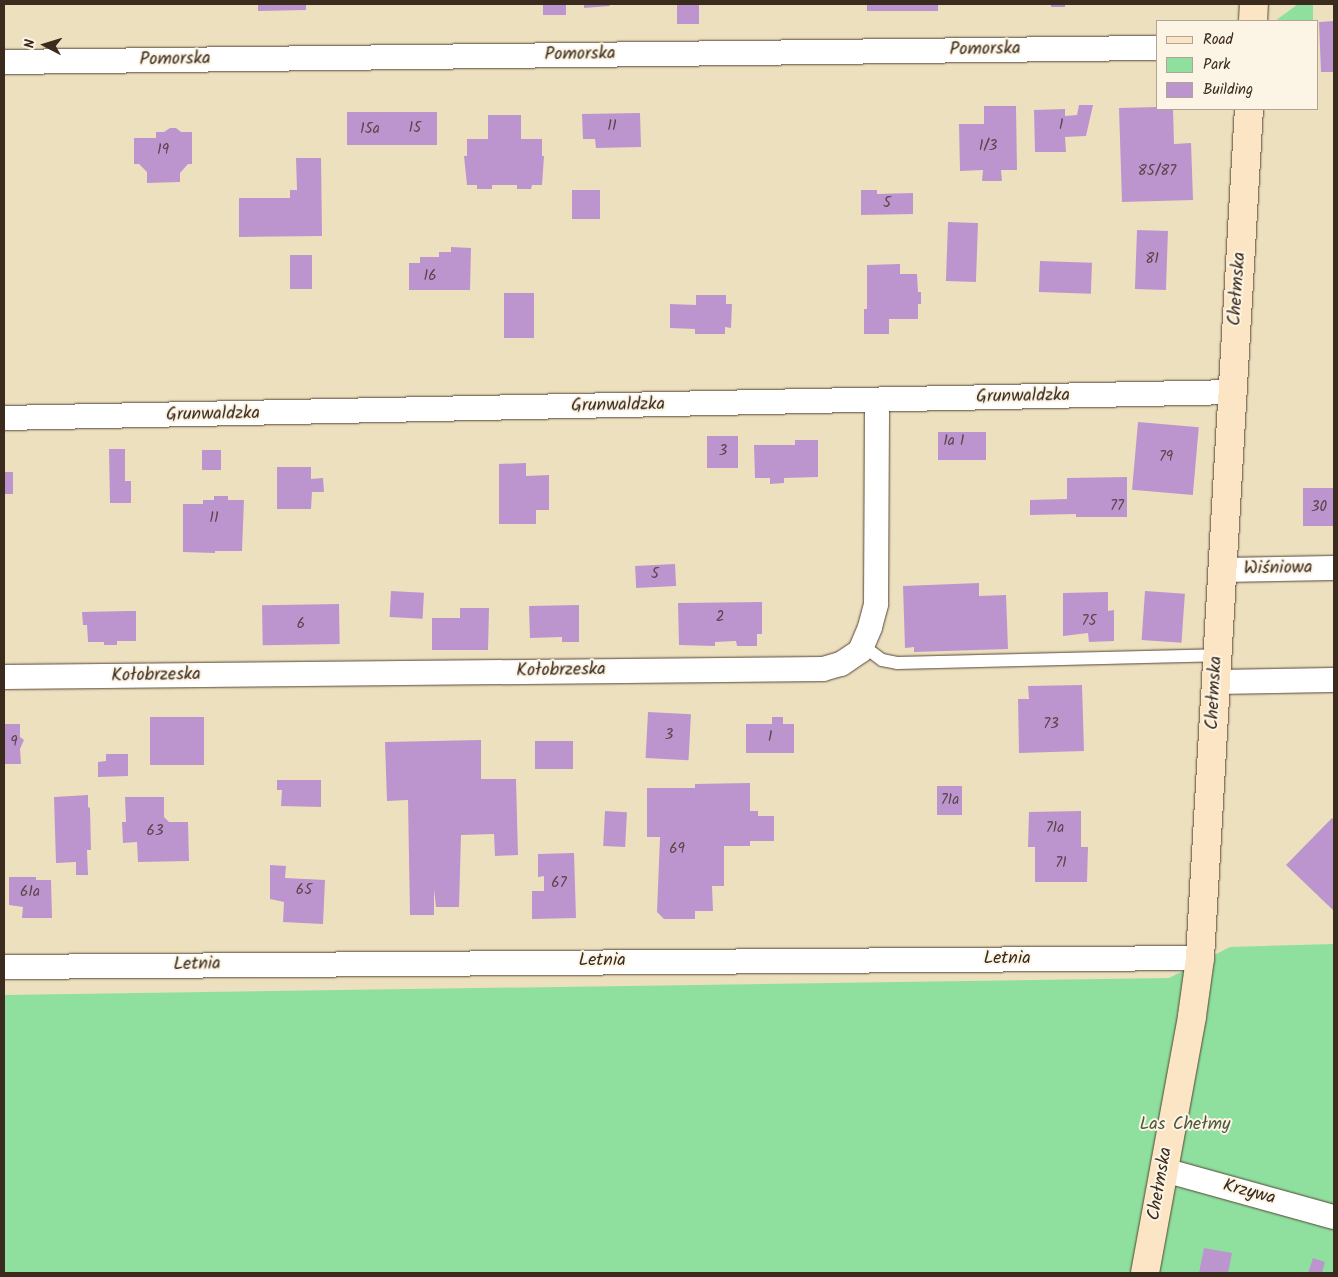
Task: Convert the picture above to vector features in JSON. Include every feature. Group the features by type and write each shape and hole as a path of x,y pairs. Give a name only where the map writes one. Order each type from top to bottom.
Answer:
{"street":[{"path":"1253,20 1254,4"},
{"name":"Pomorska","path":"4,62 1156,48"},
{"name":"Chełmska","path":"1146,1273 1192,1016 1200,958 1248,110"},
{"name":"Grunwaldzka","path":"4,418 1232,392"},
{"name":"Kołobrzeska","path":"4,677 823,669 842,664 860,651 870,627 876,604 876,400"},
{"name":"Wiśniowa","path":"1222,570 1334,568"},
{"path":"1216,682 1334,680"},
{"name":"Letnia","path":"4,967 1200,958"},
{"name":"Krzywa","path":"1164,1170 1334,1217"}],"lane":[{"path":"862,645 882,660 897,663 1217,655"}],"green space":[{"path":"1298,4 1313,4 1313,20 1276,20"},
{"name":"Las Chełmy","path":"1334,944 1334,1273 4,1273 4,995 1169,978 1230,947"}],"building":[{"path":"258,4 306,4 306,10 258,11"},
{"path":"543,4 566,4 566,15 543,15"},
{"path":"584,4 609,4 610,6 584,8"},
{"path":"677,4 699,4 699,24 677,24"},
{"path":"867,4 938,4 938,11 867,11"},
{"path":"1051,4 1065,4 1065,7 1051,7"},
{"path":"1334,21 1334,72 1321,72 1319,22"},
{"path":"1079,105 1093,105 1086,136 1065,137 1066,152 1035,152 1034,110 1065,109 1065,116 1077,115"},
{"path":"984,106 1016,106 1017,170 1001,170 1002,181 982,181 983,170 960,171 959,124 984,124"},
{"path":"1156,107 1156,110 1173,110 1174,144 1191,143 1193,200 1122,202 1119,108"},
{"path":"347,112 437,112 437,145 347,145"},
{"path":"640,113 641,147 596,148 595,139 583,139 582,114"},
{"path":"488,115 521,115 521,139 542,139 542,156 544,156 542,185 532,185 531,189 517,189 517,185 492,185 492,189 477,189 477,185 467,185 464,156 467,156 467,139 488,139"},
{"path":"170,128 176,128 181,132 192,132 192,164 188,164 180,173 180,182 147,183 147,172 139,164 134,164 134,138 156,138 156,132 164,132"},
{"path":"296,158 321,158 322,236 239,237 239,198 290,198 290,190 297,190"},
{"path":"572,190 600,190 600,219 572,219"},
{"path":"861,190 877,190 877,194 913,193 913,214 861,215"},
{"path":"948,222 978,223 976,282 946,281"},
{"path":"1137,230 1168,231 1166,290 1135,289"},
{"path":"451,247 471,248 470,290 409,290 409,263 420,263 420,257 439,257 439,252 451,252"},
{"path":"290,255 312,255 312,289 290,289"},
{"path":"1040,261 1092,263 1091,294 1039,292"},
{"path":"900,264 900,274 917,274 918,292 921,292 921,304 918,304 918,319 889,319 889,334 864,334 864,309 867,309 867,265"},
{"path":"504,293 534,293 534,338 504,338"},
{"path":"696,295 726,295 726,304 732,304 731,328 725,327 725,334 695,334 695,329 670,328 670,304 696,305"},
{"path":"1138,422 1199,427 1193,495 1132,490"},
{"path":"938,432 986,432 986,460 938,460"},
{"path":"707,436 738,436 738,468 707,468"},
{"path":"795,440 818,440 818,477 784,478 784,483 770,484 770,478 755,478 754,445 795,445"},
{"path":"109,449 125,449 125,481 131,481 131,503 110,503"},
{"path":"202,450 221,450 221,470 202,470"},
{"path":"526,463 526,476 549,475 549,510 536,510 536,524 499,524 499,464"},
{"path":"277,467 311,467 311,479 323,478 324,492 312,492 311,509 277,509"},
{"path":"4,472 13,472 13,494 4,494"},
{"path":"1127,477 1127,517 1076,517 1076,514 1030,515 1030,500 1067,499 1067,478"},
{"path":"1303,488 1334,488 1334,526 1303,526"},
{"path":"214,496 228,496 228,500 244,500 242,551 215,551 215,553 183,552 183,504 203,504 203,500 214,500"},
{"path":"675,564 676,586 636,588 635,566"},
{"path":"979,583 979,596 1006,595 1008,649 914,652 914,647 905,648 903,586"},
{"path":"391,591 424,593 423,619 390,617"},
{"path":"1145,591 1185,594 1181,643 1142,640"},
{"path":"1108,592 1108,611 1114,610 1114,641 1089,642 1088,633 1063,636 1063,593"},
{"path":"762,602 762,634 757,634 757,646 737,646 736,641 715,642 715,646 679,645 678,603"},
{"path":"339,604 340,644 263,645 262,605"},
{"path":"579,605 579,642 562,642 562,637 530,638 529,606"},
{"path":"460,608 489,608 488,650 432,650 432,618 460,618"},
{"path":"136,611 136,641 117,641 117,645 104,645 104,642 88,642 87,625 83,625 82,612"},
{"path":"1082,685 1084,751 1019,753 1018,699 1029,699 1028,686"},
{"path":"648,712 691,714 689,760 646,758"},
{"path":"150,717 204,717 204,765 150,765"},
{"path":"772,717 783,717 783,724 794,724 794,753 746,753 746,724 772,724"},
{"path":"4,724 20,724 20,737 24,740 20,749 21,764 4,764"},
{"path":"481,740 481,779 516,779 518,855 495,856 494,834 461,835 459,907 436,907 434,889 434,915 410,915 408,800 387,801 385,742"},
{"path":"535,741 573,741 573,769 535,769"},
{"path":"106,754 128,754 128,776 98,777 98,762 106,761"},
{"path":"277,780 321,780 321,807 281,806 282,790 277,790"},
{"path":"750,783 750,811 758,811 758,816 774,816 774,841 750,841 750,846 724,846 724,886 712,886 713,911 695,911 695,919 664,919 657,912 660,837 647,837 647,788 695,788 695,784"},
{"path":"937,786 962,786 962,815 937,815"},
{"path":"88,795 91,850 87,850 88,875 76,875 76,862 56,863 54,797"},
{"path":"125,797 164,797 164,817 169,822 188,822 189,861 138,862 137,842 123,843 122,822 126,822"},
{"path":"605,811 627,812 625,847 603,846"},
{"path":"1081,811 1081,847 1088,847 1087,882 1035,882 1035,847 1028,847 1029,812"},
{"path":"1332,818 1334,820 1334,911 1286,865"},
{"path":"574,853 576,918 532,919 532,891 544,891 544,876 538,877 538,854"},
{"path":"270,865 286,866 285,878 325,880 323,924 283,922 284,902 270,899"},
{"path":"9,877 36,877 36,880 51,880 52,918 22,918 23,907 9,905"},
{"path":"1204,1248 1232,1253 1228,1273 1199,1273"},
{"path":"1313,1258 1325,1262 1322,1273 1308,1273"}]}
